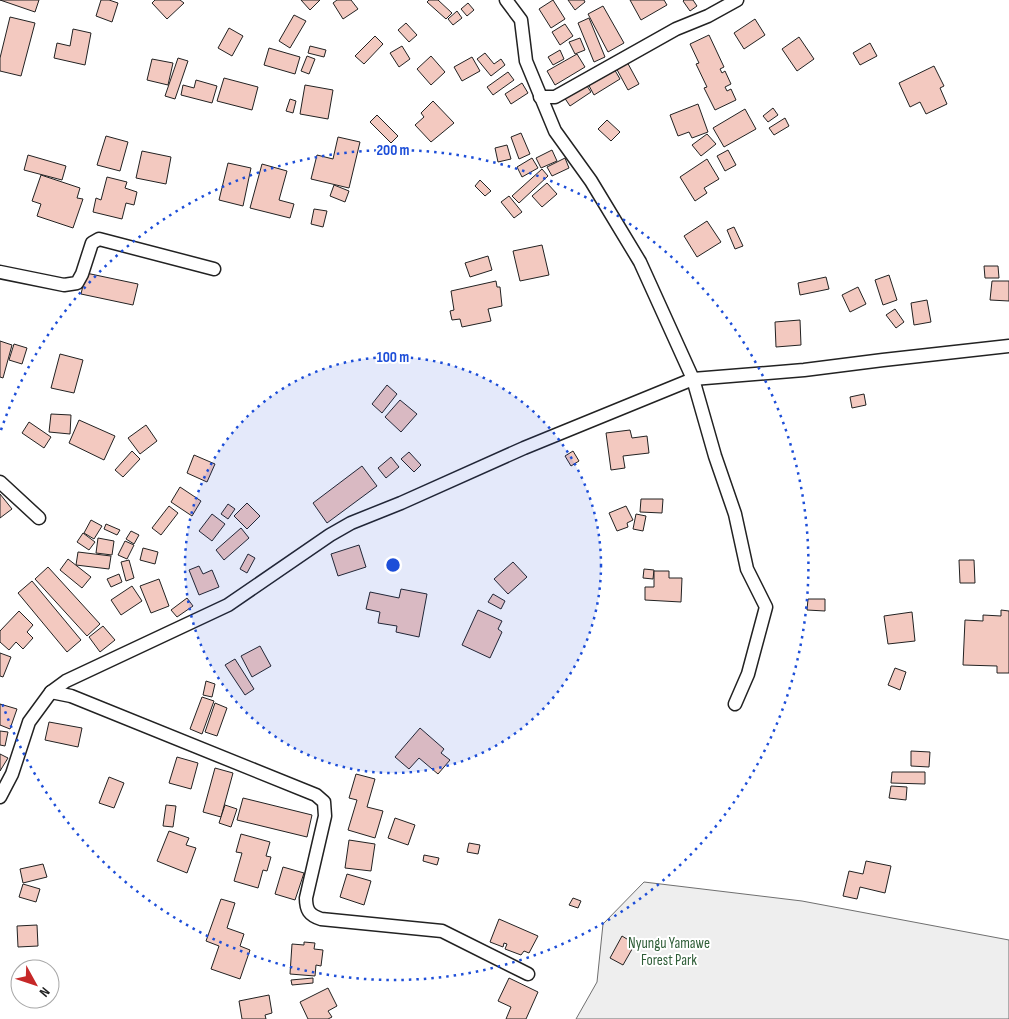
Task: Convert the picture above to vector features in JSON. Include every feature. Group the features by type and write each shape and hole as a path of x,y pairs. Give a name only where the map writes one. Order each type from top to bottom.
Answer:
{"street":[{"path":"506,0 521,20 526,61 555,131 591,181 640,262 694,379 715,456 735,514 747,569 766,607 748,674 736,704"},
{"path":"540,97 555,96 676,29 708,16 737,0"},
{"path":"0,272 64,285 77,282 82,274 92,243 99,239 214,269"},
{"path":"0,797 12,774 29,722 51,692 66,681 228,605 299,555 351,523 401,503 524,448 694,379 804,370 1009,346"},
{"path":"0,482 38,518"},
{"path":"51,692 71,696 316,795 324,802 325,816 306,898 306,908 312,916 321,919 442,931 528,974"}],"green space":[{"name":"Nyungu Yamawe Forest Park","path":"644,882 802,901 1009,940 1009,1019 576,1019 597,982 603,924"}],"building":[{"path":"0,0 39,0 35,12"},
{"path":"101,0 118,3 112,22 96,16"},
{"path":"155,0 180,0 184,3 167,19 152,3"},
{"path":"301,0 320,0 310,10"},
{"path":"337,0 351,0 358,9 343,19 333,3"},
{"path":"429,0 438,0 452,13 446,19 427,2"},
{"path":"553,0 565,19 551,28 539,9"},
{"path":"568,0 584,0 585,2 575,10"},
{"path":"630,0 664,0 667,5 641,20"},
{"path":"684,0 693,0 697,6 690,11"},
{"path":"468,3 474,10 467,16 461,9"},
{"path":"603,6 624,43 608,52 588,14"},
{"path":"457,11 462,18 453,25 448,19"},
{"path":"294,15 306,21 290,48 279,41"},
{"path":"10,17 35,23 21,76 0,71 0,58"},
{"path":"589,18 605,57 594,62 578,23"},
{"path":"755,19 765,35 744,49 734,33"},
{"path":"406,23 417,35 409,42 398,30"},
{"path":"565,24 573,36 560,45 552,32"},
{"path":"229,28 243,36 232,56 218,48"},
{"path":"73,29 91,33 85,65 54,58 57,43 70,46"},
{"path":"709,35 724,67 720,69 722,73 725,71 731,84 725,87 727,91 731,89 736,100 715,110 704,88 707,87 696,64 699,63 690,44"},
{"path":"375,36 383,44 364,64 355,56"},
{"path":"799,37 814,59 797,71 782,49"},
{"path":"580,38 585,50 575,54 569,42"},
{"path":"870,43 877,56 860,65 853,53"},
{"path":"310,46 326,50 324,57 308,53"},
{"path":"402,46 410,59 399,67 390,53"},
{"path":"269,48 300,57 295,74 264,65"},
{"path":"560,50 564,59 553,65 548,57"},
{"path":"485,53 494,64 501,59 505,65 491,76 477,59"},
{"path":"577,54 585,67 555,85 547,71"},
{"path":"307,56 315,59 309,74 301,71"},
{"path":"431,56 445,72 431,85 417,69"},
{"path":"472,57 480,71 462,81 454,67"},
{"path":"178,58 188,61 175,99 165,96"},
{"path":"152,59 173,63 168,85 147,80"},
{"path":"626,60 639,84 628,90 615,66"},
{"path":"934,66 944,86 940,88 947,104 926,114 920,102 910,107 899,83"},
{"path":"613,67 620,79 594,95 587,82"},
{"path":"508,72 514,80 493,95 487,87"},
{"path":"224,78 258,87 252,110 217,101"},
{"path":"196,80 217,86 212,103 181,95 183,85 194,88"},
{"path":"522,83 528,93 511,104 505,94"},
{"path":"585,83 591,92 570,106 564,97"},
{"path":"305,85 333,90 328,119 300,114"},
{"path":"290,99 296,101 293,113 286,111"},
{"path":"433,101 454,123 431,142 415,125 424,117 421,113"},
{"path":"698,104 708,132 692,138 689,132 678,136 670,115"},
{"path":"773,108 778,115 768,122 763,116"},
{"path":"745,109 756,129 724,147 713,128"},
{"path":"377,115 398,136 391,143 370,122"},
{"path":"785,118 789,126 774,135 769,128"},
{"path":"607,120 620,132 611,141 598,129"},
{"path":"521,133 530,154 519,159 511,137"},
{"path":"707,134 716,144 701,156 692,145"},
{"path":"106,136 128,142 120,171 97,165"},
{"path":"338,137 360,142 349,188 311,179 317,155 333,159"},
{"path":"507,145 511,159 498,162 495,148"},
{"path":"552,150 557,161 541,168 536,158"},
{"path":"728,150 736,165 725,171 717,156"},
{"path":"142,151 171,157 166,184 136,178"},
{"path":"28,155 66,166 62,180 24,170"},
{"path":"532,158 538,168 522,177 517,167"},
{"path":"565,158 569,168 552,176 547,167"},
{"path":"707,159 719,179 704,188 707,193 695,201 680,177"},
{"path":"228,163 251,168 243,206 219,200"},
{"path":"262,164 287,171 279,200 294,204 290,218 250,208"},
{"path":"542,169 548,176 519,203 512,196"},
{"path":"41,175 80,188 77,198 83,199 73,228 37,216 41,204 32,201"},
{"path":"107,177 127,182 125,188 137,192 134,205 126,203 122,219 93,212 96,198 101,200"},
{"path":"480,180 491,191 485,196 475,186"},
{"path":"547,183 557,194 542,207 532,196"},
{"path":"334,185 349,191 345,202 330,196"},
{"path":"509,196 522,212 514,218 501,202"},
{"path":"314,209 327,211 323,227 311,224"},
{"path":"707,221 721,242 697,257 684,236"},
{"path":"734,227 743,246 735,249 727,230"},
{"path":"542,245 549,275 520,281 513,251"},
{"path":"488,256 492,270 470,277 465,263"},
{"path":"984,266 998,266 999,278 985,278"},
{"path":"86,273 138,284 133,305 81,294"},
{"path":"889,275 897,300 883,305 875,280"},
{"path":"826,277 829,289 800,295 798,283"},
{"path":"496,281 497,287 500,287 502,306 488,309 491,321 462,327 460,319 452,320 450,311 454,310 451,291"},
{"path":"992,281 1009,281 1009,301 990,300"},
{"path":"858,287 866,304 850,312 842,295"},
{"path":"927,300 931,322 914,325 911,303"},
{"path":"895,309 904,322 896,328 886,315"},
{"path":"800,320 801,345 776,347 775,322"},
{"path":"0,341 12,345 3,378 0,377"},
{"path":"14,344 27,348 22,364 9,360"},
{"path":"60,354 83,360 74,393 51,388"},
{"path":"387,385 397,394 382,413 372,404"},
{"path":"864,394 866,405 852,408 850,397"},
{"path":"400,400 417,414 401,432 385,417"},
{"path":"51,414 71,415 70,434 49,432"},
{"path":"79,420 115,436 104,460 69,443"},
{"path":"29,422 51,437 44,448 22,433"},
{"path":"146,425 157,441 140,454 128,438"},
{"path":"630,430 632,438 647,436 649,453 623,456 625,468 611,470 606,433"},
{"path":"132,451 140,459 123,477 115,470"},
{"path":"573,451 579,461 571,466 565,456"},
{"path":"409,452 421,465 414,472 401,459"},
{"path":"194,455 215,464 207,482 187,473"},
{"path":"391,457 399,467 386,478 378,468"},
{"path":"362,466 377,486 327,523 313,503"},
{"path":"180,487 201,501 192,516 171,502"},
{"path":"0,494 12,509 0,518"},
{"path":"641,499 663,499 662,513 640,512"},
{"path":"247,503 260,516 247,529 234,516"},
{"path":"228,504 235,509 228,519 221,514"},
{"path":"169,506 178,513 161,535 152,528"},
{"path":"626,506 633,520 627,523 628,527 617,531 609,513"},
{"path":"212,514 225,524 212,541 199,531"},
{"path":"636,514 646,516 643,531 633,529"},
{"path":"91,520 102,526 94,539 84,533"},
{"path":"106,524 120,530 117,535 104,529"},
{"path":"241,528 249,538 224,560 216,550"},
{"path":"131,531 139,535 134,544 126,539"},
{"path":"83,533 95,542 89,550 77,542"},
{"path":"98,538 114,541 112,555 96,553"},
{"path":"125,541 134,545 127,559 118,555"},
{"path":"359,545 366,567 338,576 331,554"},
{"path":"143,548 158,552 155,564 140,560"},
{"path":"78,552 111,556 109,569 76,565"},
{"path":"248,554 255,558 247,573 240,569"},
{"path":"68,559 91,577 82,588 60,570"},
{"path":"129,560 134,578 126,581 121,562"},
{"path":"959,560 974,560 975,583 960,583"},
{"path":"513,562 527,577 508,594 494,579"},
{"path":"199,566 203,574 212,570 219,587 199,595 189,570"},
{"path":"48,567 100,624 87,636 35,579"},
{"path":"644,569 654,570 653,579 643,578"},
{"path":"654,571 669,571 669,578 682,578 681,602 645,600 645,587 654,587"},
{"path":"119,574 122,582 111,587 107,579"},
{"path":"159,579 169,606 151,613 140,586"},
{"path":"32,581 81,640 67,652 18,593"},
{"path":"132,586 142,601 121,615 111,600"},
{"path":"401,589 427,594 419,637 396,632 397,626 378,623 380,612 366,609 370,592 399,598"},
{"path":"493,594 505,601 501,609 488,602"},
{"path":"187,598 193,606 177,617 171,610"},
{"path":"808,599 825,599 825,611 807,610"},
{"path":"478,610 502,621 498,629 502,632 490,658 462,645"},
{"path":"1001,610 1009,611 1009,673 997,673 997,666 963,665 965,620 983,621 983,615 1001,616"},
{"path":"19,611 33,625 27,632 33,638 23,649 16,642 9,650 0,642 0,631"},
{"path":"912,612 915,641 888,644 884,616"},
{"path":"103,626 115,640 100,652 89,637"},
{"path":"260,646 271,666 252,677 241,656"},
{"path":"0,653 11,657 3,677 0,676"},
{"path":"235,659 254,689 245,695 225,665"},
{"path":"895,668 906,672 900,690 888,685"},
{"path":"206,681 215,684 212,697 203,695"},
{"path":"202,697 214,701 202,734 190,729"},
{"path":"215,703 227,708 217,736 205,732"},
{"path":"0,704 17,709 10,729 0,725"},
{"path":"49,722 82,728 78,747 45,740"},
{"path":"420,728 444,749 441,753 450,760 438,774 419,758 409,769 395,757"},
{"path":"0,731 8,732 5,746 0,745"},
{"path":"911,751 930,752 929,767 911,766"},
{"path":"0,754 8,758 0,771"},
{"path":"177,757 198,763 191,789 169,783"},
{"path":"215,768 233,773 221,817 203,812"},
{"path":"892,772 925,772 925,784 891,783"},
{"path":"356,774 375,779 367,807 383,811 375,838 348,830 357,800 349,798"},
{"path":"109,777 124,783 114,808 99,803"},
{"path":"891,786 907,787 906,800 889,798"},
{"path":"243,798 312,815 307,837 237,820"},
{"path":"166,805 176,806 173,827 163,826"},
{"path":"225,805 237,809 231,827 219,823"},
{"path":"395,818 415,825 408,845 388,838"},
{"path":"169,831 189,838 186,845 196,848 187,873 157,861"},
{"path":"241,834 270,842 266,856 271,857 267,871 263,870 258,888 234,881 242,853 236,852"},
{"path":"349,840 375,844 371,871 345,868"},
{"path":"469,843 480,845 478,854 467,852"},
{"path":"424,855 439,858 437,865 423,861"},
{"path":"866,861 891,866 885,893 860,887 857,899 843,896 849,871 863,874"},
{"path":"43,864 47,877 23,883 20,869"},
{"path":"283,867 304,873 295,900 275,894"},
{"path":"347,874 371,881 364,905 340,897"},
{"path":"23,884 40,889 36,902 19,897"},
{"path":"573,898 581,901 578,908 569,905"},
{"path":"221,899 235,903 227,928 244,934 240,946 250,950 240,979 211,969 219,946 206,941"},
{"path":"499,919 538,936 529,953 524,951 521,955 505,949 507,944 504,943 503,947 490,942"},
{"path":"37,925 38,946 18,947 17,926"},
{"path":"622,936 635,944 623,965 610,958"},
{"path":"304,942 315,943 314,949 323,950 321,966 316,965 315,976 290,974 292,944 304,945"},
{"path":"313,978 313,983 292,985 291,980"},
{"path":"509,978 538,992 526,1019 506,1019 511,1007 498,1001"},
{"path":"328,988 337,1006 328,1011 332,1017 328,1019 308,1019 300,1002"},
{"path":"269,995 272,1013 265,1015 266,1019 242,1019 239,1001"}]}
